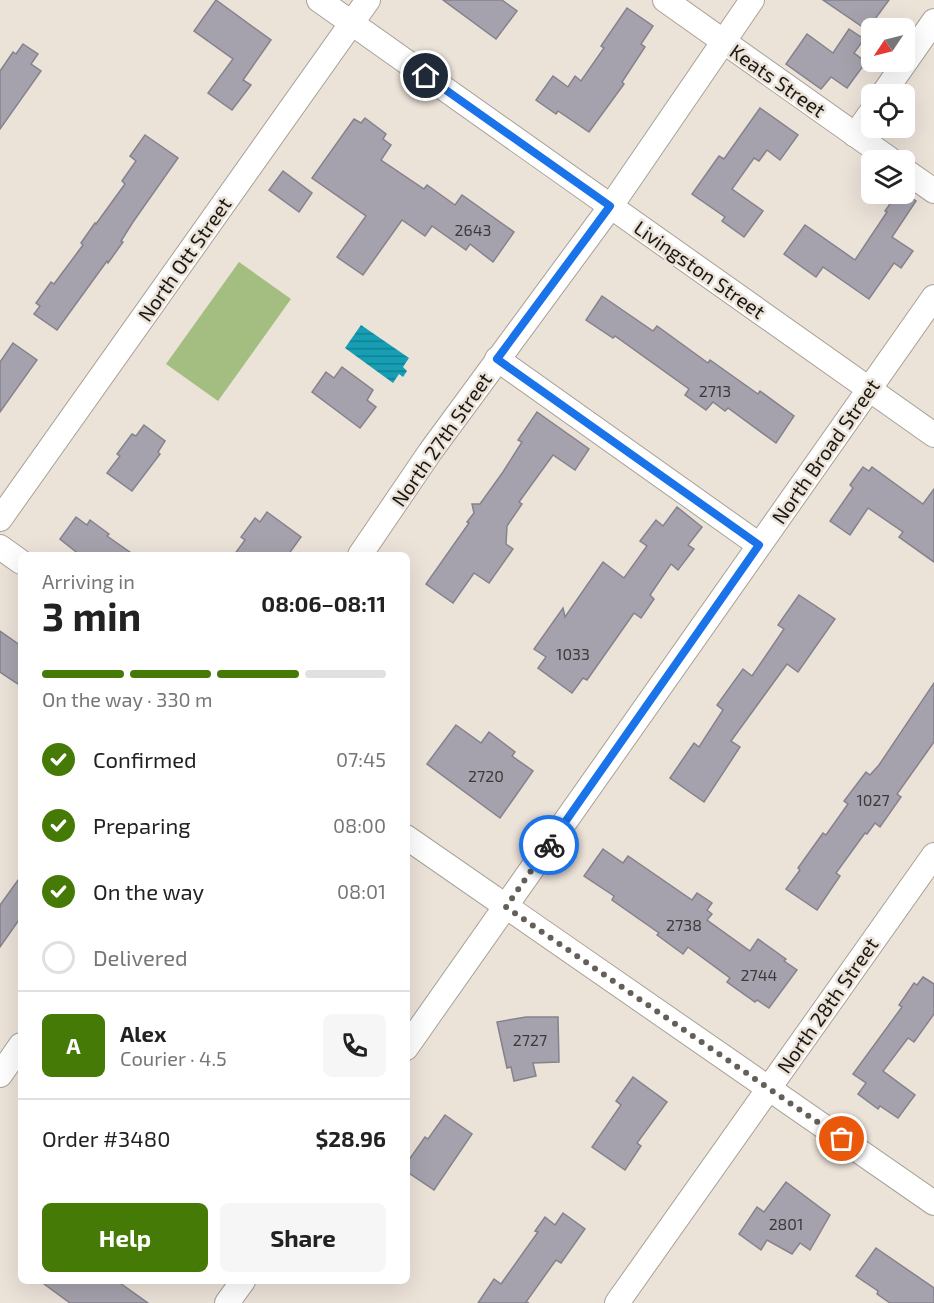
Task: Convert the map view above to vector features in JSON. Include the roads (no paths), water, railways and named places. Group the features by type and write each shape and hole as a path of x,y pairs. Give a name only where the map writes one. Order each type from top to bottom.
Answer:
{"street":[{"name":"Livingston Street","path":"319,0 934,435"},
{"name":"North Ott Street","path":"0,519 368,0"},
{"name":"Keats Street","path":"665,0 877,150"},
{"name":"North 27th Street","path":"362,552 430,452 610,206 752,0"},
{"path":"890,84 934,21"},
{"path":"855,135 861,127"},
{"path":"915,178 934,191"},
{"name":"North Broad Street","path":"410,1042 934,297"},
{"path":"497,359 759,545"},
{"path":"0,547 18,560"},
{"path":"410,840 934,1203"},
{"name":"North 28th Street","path":"617,1303 934,855"},
{"path":"0,1075 18,1049"},
{"path":"227,1303 241,1284"}],"water":[{"path":"361,325 409,358 403,367 407,371 403,377 399,374 393,383 345,348"}]}
